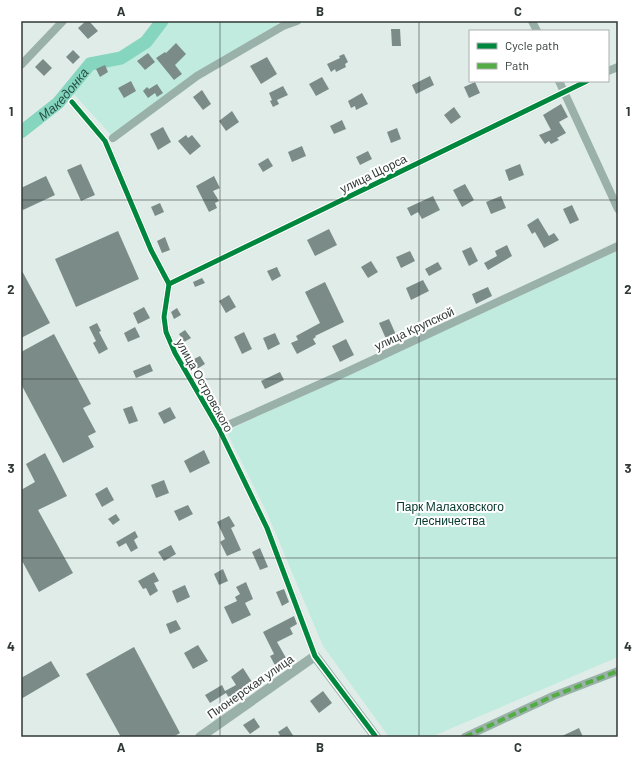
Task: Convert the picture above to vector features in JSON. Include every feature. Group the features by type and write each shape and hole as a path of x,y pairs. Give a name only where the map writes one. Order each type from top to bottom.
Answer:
{"street":[{"path":"21,65 63,21"},
{"path":"113,138 198,76 280,23 297,21"},
{"path":"532,21 536,30"},
{"path":"609,72 618,67"},
{"path":"560,82 618,209"},
{"name":"улица Щорса","path":"169,284 584,82"},
{"path":"72,102 105,141 150,250 169,284"},
{"name":"улица Крупской","path":"219,429 338,376 618,246"},
{"name":"улица Островского","path":"169,284 164,317 166,332 175,353 219,429 267,528 315,656 376,737"},
{"name":"Пионерская улица","path":"200,737 315,656"},
{"path":"465,737 552,696 618,671"}],"green space":[{"path":"168,21 275,21 279,25 111,135 71,91 91,66 122,60 149,44"},
{"name":"Парк Малаховского лесничества","path":"618,250 618,657 431,737 389,737 323,646 267,513 226,431"}],"building":[{"path":"86,21 89,21 98,31 88,39 78,28"},
{"path":"391,29 400,29 401,46 392,46"},
{"path":"176,43 186,54 175,65 182,74 174,80 156,58 165,52 166,53"},
{"path":"73,50 80,57 73,64 66,57"},
{"path":"148,53 155,62 145,70 137,61"},
{"path":"344,54 348,62 345,64 346,67 336,72 335,69 331,72 327,64 340,58 339,56"},
{"path":"267,57 277,74 261,84 250,66"},
{"path":"43,59 52,68 44,76 35,67"},
{"path":"105,65 108,72 100,77 96,69"},
{"path":"430,76 434,85 416,94 412,85"},
{"path":"322,77 329,89 316,96 309,84"},
{"path":"131,81 136,91 124,98 118,88"},
{"path":"475,82 480,93 469,98 464,87"},
{"path":"157,84 163,93 157,97 155,93 148,98 143,91 147,87 149,89"},
{"path":"283,86 288,95 277,100 279,104 273,107 270,101 272,100 269,93"},
{"path":"202,90 211,104 203,110 193,97"},
{"path":"362,93 368,104 356,110 355,106 351,108 348,101"},
{"path":"561,104 568,117 559,122 566,133 557,138 559,140 551,144 549,141 545,144 539,135 551,130 543,115"},
{"path":"454,107 461,117 451,124 444,115"},
{"path":"232,111 239,122 226,131 219,121"},
{"path":"342,120 346,129 334,134 330,126"},
{"path":"163,127 171,142 158,150 150,134"},
{"path":"397,128 401,139 391,143 387,132"},
{"path":"186,135 188,138 192,135 201,146 190,155 178,141"},
{"path":"302,146 306,156 292,162 288,152"},
{"path":"368,151 372,159 360,165 356,157"},
{"path":"268,158 273,166 263,172 258,164"},
{"path":"81,164 95,195 81,201 67,170"},
{"path":"520,164 524,175 509,181 505,170"},
{"path":"46,176 55,195 23,210 21,206 21,188"},
{"path":"214,176 220,188 213,191 219,201 215,203 217,208 209,212 196,186"},
{"path":"465,184 474,200 462,207 453,190"},
{"path":"433,196 440,210 422,219 418,212 411,216 407,208"},
{"path":"501,196 506,208 491,214 486,202"},
{"path":"160,203 164,212 155,216 151,207"},
{"path":"572,205 579,220 570,224 563,209"},
{"path":"538,218 549,236 554,233 559,240 544,248 535,232 532,234 527,225"},
{"path":"329,229 337,245 315,256 307,240"},
{"path":"118,231 139,279 76,307 55,259"},
{"path":"165,237 170,250 162,253 157,241"},
{"path":"507,245 512,256 488,270 484,263 497,256 495,251"},
{"path":"471,247 478,261 469,266 462,251"},
{"path":"410,251 415,261 401,268 396,257"},
{"path":"371,261 378,272 368,278 361,267"},
{"path":"438,262 442,269 429,276 425,269"},
{"path":"277,267 281,276 272,281 267,271"},
{"path":"21,269 50,323 21,338"},
{"path":"202,278 205,283 195,287 193,282"},
{"path":"423,280 429,291 411,300 406,288"},
{"path":"325,282 344,322 315,336 316,337 313,339 316,344 297,354 291,343 298,340 296,336 320,323 305,292"},
{"path":"488,287 492,296 476,304 472,294"},
{"path":"229,295 236,307 226,313 219,301"},
{"path":"144,307 150,318 138,324 133,313"},
{"path":"177,308 181,315 174,319 171,312"},
{"path":"389,319 397,337 387,341 379,323"},
{"path":"97,323 101,331 99,332 108,349 99,354 93,343 96,341 89,327"},
{"path":"135,327 140,337 128,342 124,333"},
{"path":"185,330 191,338 184,342 179,334"},
{"path":"244,332 252,349 242,354 234,337"},
{"path":"275,333 280,344 268,350 263,338"},
{"path":"54,334 91,404 83,408 96,432 88,436 94,447 63,463 21,384 21,352"},
{"path":"346,339 354,355 340,362 332,346"},
{"path":"200,356 205,364 197,369 192,360"},
{"path":"150,364 153,371 136,378 133,371"},
{"path":"280,372 284,380 265,389 261,381"},
{"path":"132,406 138,421 129,424 123,409"},
{"path":"170,407 176,418 164,424 158,413"},
{"path":"204,450 210,463 190,473 184,461"},
{"path":"45,453 67,496 38,510 73,573 39,592 21,559 21,490 35,482 26,464"},
{"path":"164,480 169,493 156,498 151,485"},
{"path":"107,487 114,500 102,507 95,494"},
{"path":"188,505 193,514 179,521 174,511"},
{"path":"116,514 120,520 113,525 108,519"},
{"path":"229,516 235,526 231,528 241,550 227,556 220,542 225,539 217,522"},
{"path":"135,531 138,537 134,540 138,548 131,552 126,543 119,547 116,542"},
{"path":"171,545 176,554 164,561 158,552"},
{"path":"260,548 268,567 260,570 252,552"},
{"path":"223,569 228,581 219,585 214,574"},
{"path":"154,572 159,581 154,583 158,591 150,596 146,588 143,589 138,581"},
{"path":"246,582 253,599 245,603 251,615 232,624 224,607 237,601 235,597 240,594 236,587"},
{"path":"185,585 190,597 177,603 172,591"},
{"path":"284,589 289,602 282,606 276,592"},
{"path":"294,616 297,624 290,628 293,634 277,642 290,665 278,671 270,656 274,654 263,632"},
{"path":"176,620 181,629 170,634 166,624"},
{"path":"198,645 208,661 193,669 184,653"},
{"path":"134,647 180,733 173,737 121,737 86,674"},
{"path":"51,661 60,676 21,699 21,678"},
{"path":"243,668 252,682 236,693 240,699 232,703 226,693 210,703 205,695 222,685 225,691 236,685 231,677"},
{"path":"323,691 332,703 319,713 310,701"},
{"path":"254,718 260,727 250,734 243,725"},
{"path":"287,726 294,737 281,737 278,732"},
{"path":"579,728 583,737 560,737"}],"waterway":[{"name":"Македонка","path":"21,132 58,103 90,64 121,58 146,42 162,21"}],"marked path":[{"path":"465,737 553,696 618,671"}],"cycle path":[{"path":"169,284 585,82"},
{"path":"72,102 105,141 151,250 169,284 164,317 166,332 175,353 219,429 267,528 315,656 376,737"}]}
